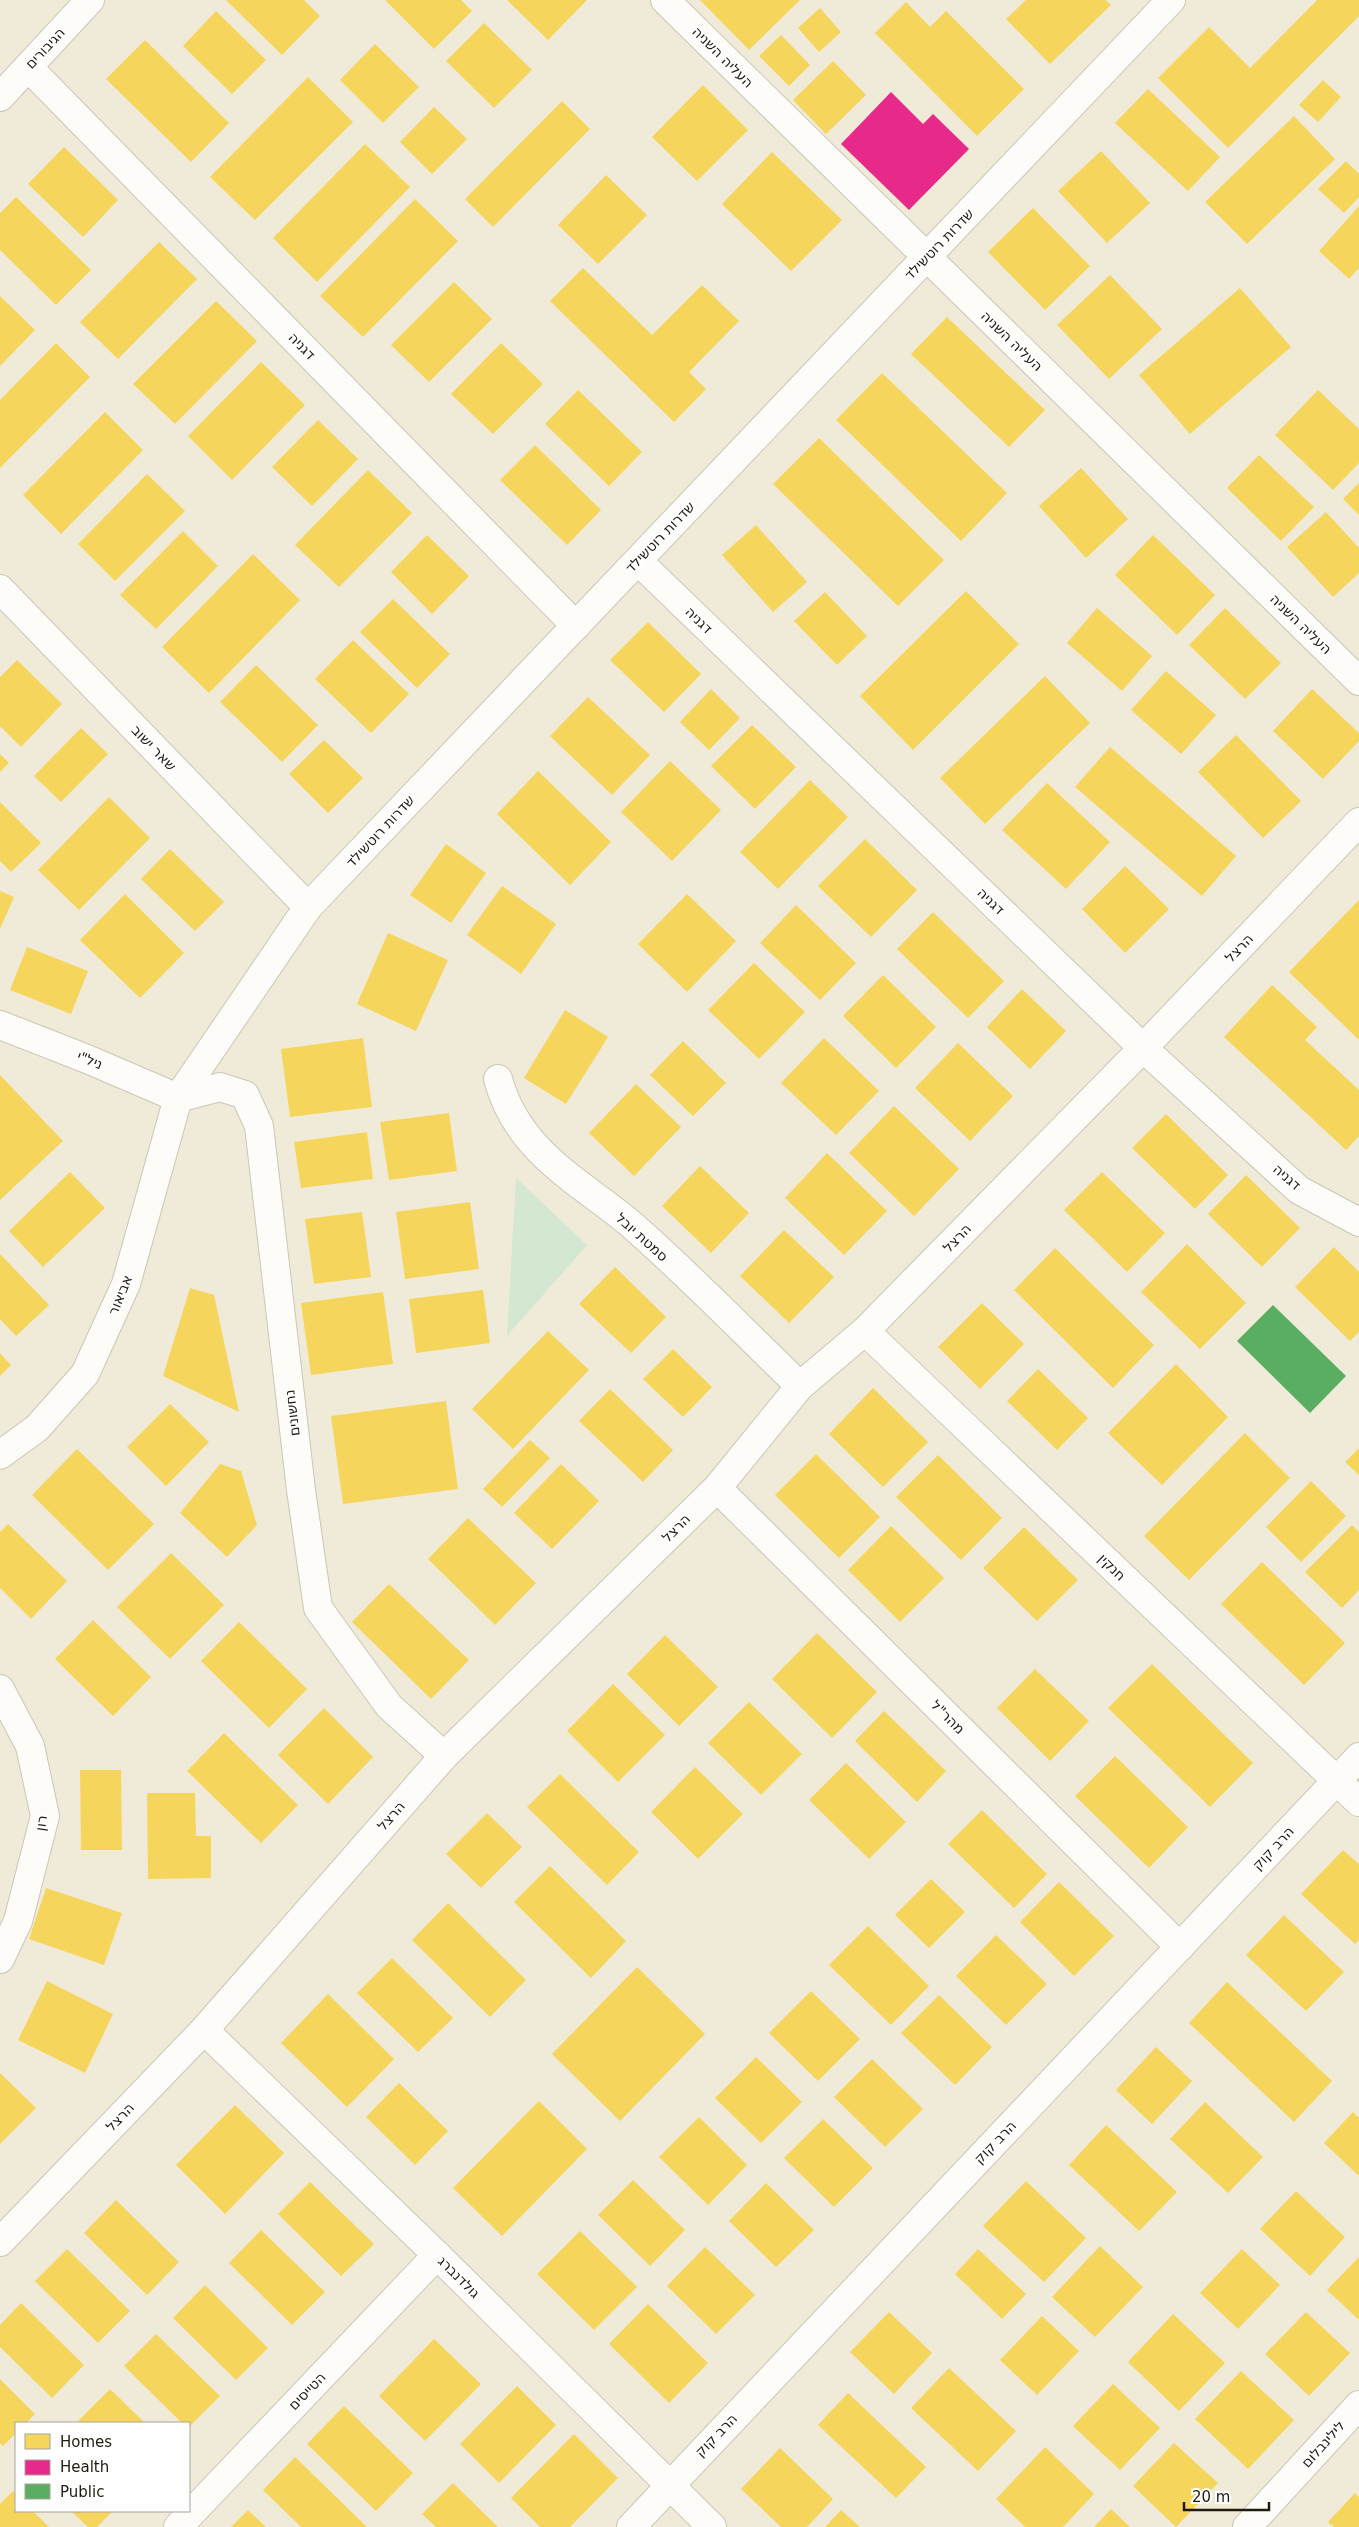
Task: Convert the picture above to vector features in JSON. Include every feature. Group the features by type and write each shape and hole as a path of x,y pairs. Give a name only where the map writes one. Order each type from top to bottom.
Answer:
{"street":[{"name":"הגיבורים","path":"0,97 90,0"},
{"name":"העליה השניה","path":"665,0 1359,681"},
{"name":"שדרות רוטשילד","path":"178,1098 308,907 1171,0"},
{"name":"דגניה","path":"28,67 576,626"},
{"name":"דגניה","path":"638,561 1143,1048 1299,1190 1359,1222"},
{"name":"שאר ישוב","path":"0,589 308,907"},
{"name":"הרצל","path":"0,2242 204,2030 444,1756 717,1488 800,1386 866,1332 1143,1048 1359,822"},
{"name":"ניל\"י","path":"0,1025 87,1059 178,1098"},
{"name":"סמטת יובל","path":"498,1079 503,1098 519,1128 558,1169 633,1226 800,1386"},
{"name":"נחשונים","path":"178,1098 220,1088 245,1095 259,1126 301,1490 318,1608 389,1706 444,1756"},
{"name":"אביאור","path":"0,1455 37,1428 86,1374 126,1284 178,1098"},
{"name":"חנקין","path":"866,1332 1359,1802"},
{"name":"מהר\"ל","path":"717,1488 1180,1947"},
{"name":"רון","path":"0,1689 30,1746 45,1816 18,1921 0,1959"},
{"name":"הרב קוק","path":"631,2527 1359,1757"},
{"name":"גולדנברג","path":"204,2030 437,2255 712,2527"},
{"name":"הטייסים","path":"178,2527 437,2255"},
{"name":"לילינבלום","path":"1247,2527 1359,2405"}],"green space":[{"path":"516,1178 587,1245 507,1336"}],"building: Homes":[{"path":"226,0 304,0 320,16 282,55"},
{"path":"385,0 461,0 472,11 434,49"},
{"path":"507,0 587,0 548,40"},
{"path":"700,0 800,0 749,50"},
{"path":"1026,0 1106,0 1111,5 1050,64 1006,19"},
{"path":"1317,0 1359,0 1359,16 1228,148 1158,78 1209,27 1250,68"},
{"path":"906,2 930,27 946,11 1024,89 977,136 875,33"},
{"path":"820,8 841,32 819,52 798,28"},
{"path":"216,11 266,60 232,94 183,46"},
{"path":"484,23 532,70 494,108 446,61"},
{"path":"781,35 810,65 789,86 759,56"},
{"path":"145,40 229,123 191,162 106,79"},
{"path":"375,44 419,87 383,123 340,80"},
{"path":"833,61 866,95 826,134 793,100"},
{"path":"308,77 353,122 255,220 210,177"},
{"path":"1323,80 1341,97 1318,122 1299,105"},
{"path":"703,85 748,130 697,181 652,137"},
{"path":"1148,89 1220,157 1188,191 1115,123"},
{"path":"562,101 590,129 493,227 465,199"},
{"path":"434,107 467,139 432,174 400,142"},
{"path":"1294,116 1335,159 1247,244 1205,202"},
{"path":"365,144 410,187 317,282 273,238"},
{"path":"64,147 118,200 83,237 28,184"},
{"path":"1101,151 1150,203 1107,243 1058,191"},
{"path":"772,152 842,220 791,271 722,204"},
{"path":"1346,161 1359,174 1359,197 1344,213 1318,189"},
{"path":"606,175 647,215 598,264 558,225"},
{"path":"16,197 91,270 56,305 0,250 0,213"},
{"path":"415,199 458,241 363,337 320,296"},
{"path":"1359,206 1359,268 1349,279 1319,251"},
{"path":"1033,208 1090,266 1045,310 988,252"},
{"path":"159,242 197,279 118,359 80,322"},
{"path":"583,268 652,335 702,285 739,321 689,372 706,389 674,422 550,301"},
{"path":"1110,275 1162,329 1109,379 1057,325"},
{"path":"454,282 492,319 429,382 391,345"},
{"path":"1240,288 1291,347 1190,434 1139,375"},
{"path":"0,296 35,330 0,366"},
{"path":"216,301 257,341 175,424 133,384"},
{"path":"947,317 1045,410 1009,447 911,354"},
{"path":"56,343 90,377 0,468 0,400"},
{"path":"501,343 543,384 493,434 451,394"},
{"path":"261,362 305,405 232,480 188,436"},
{"path":"882,373 1007,493 961,541 836,420"},
{"path":"578,390 642,452 609,486 545,424"},
{"path":"1318,390 1359,429 1359,463 1333,490 1275,435"},
{"path":"105,412 143,450 61,534 23,495"},
{"path":"318,420 358,459 312,506 272,467"},
{"path":"819,438 944,560 898,606 773,484"},
{"path":"535,445 601,510 567,545 500,480"},
{"path":"1259,455 1314,507 1281,541 1227,488"},
{"path":"1081,468 1128,519 1086,558 1039,506"},
{"path":"368,470 412,513 339,587 295,545"},
{"path":"147,474 185,511 115,581 78,544"},
{"path":"1359,483 1359,515 1343,499"},
{"path":"1326,512 1359,548 1359,573 1333,597 1287,547"},
{"path":"756,525 807,582 773,612 722,555"},
{"path":"183,531 218,566 156,629 120,595"},
{"path":"427,535 469,576 432,614 391,572"},
{"path":"1153,535 1215,595 1177,635 1115,575"},
{"path":"253,554 300,600 209,693 162,647"},
{"path":"966,591 1019,644 913,750 860,696"},
{"path":"825,592 867,636 837,665 794,621"},
{"path":"393,599 450,654 417,688 360,632"},
{"path":"1097,608 1152,656 1122,691 1067,643"},
{"path":"1225,608 1281,663 1245,699 1189,645"},
{"path":"648,622 701,674 664,712 610,660"},
{"path":"353,640 409,694 371,733 315,679"},
{"path":"17,660 62,704 21,747 0,726 0,677"},
{"path":"256,665 318,725 282,762 220,702"},
{"path":"1166,671 1216,715 1181,754 1131,710"},
{"path":"1045,676 1090,723 985,824 940,778"},
{"path":"711,689 740,718 709,750 680,722"},
{"path":"1312,689 1359,733 1359,741 1323,779 1273,731"},
{"path":"588,697 650,755 612,795 550,736"},
{"path":"752,725 796,767 755,809 711,766"},
{"path":"81,728 108,754 61,802 34,776"},
{"path":"1236,735 1301,801 1263,838 1198,772"},
{"path":"324,740 363,778 328,813 289,774"},
{"path":"1110,747 1236,856 1202,896 1075,787"},
{"path":"0,754 9,763 0,772"},
{"path":"670,761 721,810 672,861 621,812"},
{"path":"538,771 611,842 570,885 497,814"},
{"path":"810,780 848,817 778,889 740,852"},
{"path":"1047,783 1110,842 1066,889 1002,830"},
{"path":"109,797 150,838 79,910 38,870"},
{"path":"0,802 41,843 11,872 0,861"},
{"path":"865,839 917,890 871,937 818,886"},
{"path":"446,844 486,873 451,923 410,895"},
{"path":"170,849 224,902 195,931 141,879"},
{"path":"1125,866 1169,909 1125,953 1082,909"},
{"path":"502,886 556,924 521,974 467,935"},
{"path":"0,891 14,897 0,929"},
{"path":"125,894 184,953 140,998 80,940"},
{"path":"687,894 736,941 687,992 638,944"},
{"path":"1359,900 1359,1040 1289,972"},
{"path":"796,905 856,963 820,1000 760,943"},
{"path":"933,912 1004,981 968,1018 897,949"},
{"path":"388,933 448,960 416,1031 357,1004"},
{"path":"27,947 88,971 71,1014 10,990"},
{"path":"754,963 805,1012 759,1059 708,1010"},
{"path":"883,975 936,1027 896,1068 843,1016"},
{"path":"1272,985 1317,1027 1305,1040 1359,1090 1359,1136 1346,1150 1224,1037"},
{"path":"1022,989 1066,1031 1030,1069 987,1027"},
{"path":"565,1010 608,1037 566,1104 524,1078"},
{"path":"363,1038 372,1107 290,1117 281,1049"},
{"path":"824,1038 879,1091 836,1135 781,1083"},
{"path":"683,1041 726,1083 693,1116 650,1075"},
{"path":"958,1043 1013,1096 970,1141 915,1088"},
{"path":"0,1075 63,1141 0,1200"},
{"path":"636,1084 681,1127 634,1176 589,1133"},
{"path":"894,1106 959,1169 914,1216 849,1153"},
{"path":"449,1113 457,1171 389,1180 380,1122"},
{"path":"1166,1114 1228,1175 1195,1209 1132,1148"},
{"path":"367,1132 373,1179 301,1188 294,1142"},
{"path":"827,1153 887,1211 844,1255 785,1198"},
{"path":"700,1166 749,1213 711,1253 662,1206"},
{"path":"70,1172 105,1208 43,1267 9,1231"},
{"path":"1102,1172 1165,1233 1127,1272 1064,1210"},
{"path":"1246,1175 1300,1228 1262,1267 1208,1214"},
{"path":"470,1202 479,1269 405,1279 396,1212"},
{"path":"362,1212 371,1277 314,1284 305,1219"},
{"path":"784,1230 834,1277 789,1323 740,1276"},
{"path":"1187,1244 1246,1303 1200,1349 1141,1292"},
{"path":"1334,1247 1359,1272 1359,1332 1350,1341 1295,1287"},
{"path":"1055,1248 1154,1345 1113,1388 1014,1290"},
{"path":"0,1254 49,1305 16,1336 0,1319"},
{"path":"615,1267 666,1317 631,1353 579,1304"},
{"path":"190,1288 214,1295 239,1412 163,1376"},
{"path":"483,1290 490,1343 416,1353 409,1299"},
{"path":"383,1292 393,1364 311,1375 301,1303"},
{"path":"982,1303 1024,1344 980,1389 938,1347"},
{"path":"548,1331 589,1370 513,1449 472,1409"},
{"path":"673,1349 712,1387 683,1417 643,1379"},
{"path":"0,1353 11,1365 0,1376"},
{"path":"1176,1364 1228,1417 1162,1485 1108,1433"},
{"path":"1038,1369 1088,1418 1057,1450 1007,1401"},
{"path":"873,1388 928,1442 883,1487 829,1434"},
{"path":"610,1389 673,1450 643,1482 579,1421"},
{"path":"446,1401 458,1489 343,1504 331,1416"},
{"path":"170,1404 209,1442 166,1486 127,1447"},
{"path":"1245,1433 1290,1478 1189,1580 1144,1536"},
{"path":"530,1440 550,1458 502,1507 483,1489"},
{"path":"1359,1448 1359,1475 1345,1462"},
{"path":"77,1449 154,1524 108,1570 32,1495"},
{"path":"816,1454 880,1517 839,1558 775,1495"},
{"path":"938,1455 1002,1518 961,1560 896,1497"},
{"path":"220,1464 241,1471 257,1525 227,1557 180,1513"},
{"path":"561,1464 599,1501 552,1549 514,1513"},
{"path":"1311,1481 1346,1516 1301,1562 1266,1527"},
{"path":"468,1518 536,1583 495,1625 428,1559"},
{"path":"8,1524 67,1581 31,1619 0,1588 0,1532"},
{"path":"1352,1525 1359,1532 1359,1590 1342,1608 1305,1572"},
{"path":"891,1526 944,1578 900,1622 848,1570"},
{"path":"1024,1527 1078,1580 1037,1621 983,1568"},
{"path":"171,1553 224,1605 170,1659 117,1607"},
{"path":"1262,1562 1345,1643 1304,1685 1221,1604"},
{"path":"389,1584 469,1660 431,1699 352,1622"},
{"path":"93,1620 151,1677 113,1716 55,1659"},
{"path":"239,1622 307,1689 269,1728 201,1661"},
{"path":"817,1633 877,1692 832,1738 772,1679"},
{"path":"665,1635 718,1687 679,1726 627,1674"},
{"path":"1152,1664 1253,1763 1210,1807 1108,1708"},
{"path":"1035,1669 1089,1721 1050,1761 997,1708"},
{"path":"613,1684 665,1735 618,1782 567,1731"},
{"path":"749,1702 802,1754 761,1795 708,1743"},
{"path":"324,1708 373,1757 328,1804 278,1755"},
{"path":"884,1711 946,1771 917,1802 855,1741"},
{"path":"224,1733 298,1805 261,1843 187,1771"},
{"path":"1115,1756 1188,1827 1149,1868 1075,1796"},
{"path":"846,1763 906,1822 869,1859 809,1800"},
{"path":"695,1767 743,1814 698,1859 651,1812"},
{"path":"80,1770 121,1770 122,1850 81,1850"},
{"path":"560,1774 639,1852 607,1885 527,1807"},
{"path":"147,1793 195,1793 196,1836 211,1836 211,1878 148,1879"},
{"path":"982,1810 1047,1874 1014,1908 948,1844"},
{"path":"487,1813 522,1847 481,1888 446,1854"},
{"path":"1343,1850 1359,1864 1359,1940 1355,1944 1301,1894"},
{"path":"550,1866 626,1941 591,1978 514,1902"},
{"path":"931,1879 965,1912 929,1948 895,1915"},
{"path":"1059,1882 1114,1936 1074,1976 1020,1922"},
{"path":"46,1888 122,1913 104,1965 29,1939"},
{"path":"448,1903 526,1980 490,2017 412,1940"},
{"path":"1284,1915 1344,1972 1306,2011 1246,1955"},
{"path":"868,1926 929,1986 891,2025 829,1965"},
{"path":"996,1935 1047,1984 1006,2025 956,1976"},
{"path":"392,1958 453,2018 418,2052 357,1993"},
{"path":"637,1967 705,2034 620,2121 552,2054"},
{"path":"47,1981 113,2014 85,2073 18,2040"},
{"path":"1227,1982 1332,2081 1294,2122 1189,2023"},
{"path":"811,1991 860,2039 818,2081 769,2033"},
{"path":"328,1994 394,2059 347,2107 281,2043"},
{"path":"939,1995 992,2047 955,2085 901,2033"},
{"path":"1156,2047 1192,2081 1152,2124 1116,2090"},
{"path":"756,2057 802,2102 761,2143 715,2098"},
{"path":"872,2059 923,2109 885,2147 834,2097"},
{"path":"0,2073 36,2108 0,2144"},
{"path":"399,2083 448,2131 415,2165 366,2117"},
{"path":"539,2101 587,2149 502,2236 453,2188"},
{"path":"1205,2102 1263,2157 1228,2193 1170,2139"},
{"path":"235,2105 284,2153 225,2214 176,2165"},
{"path":"1353,2112 1359,2118 1359,2176 1324,2143"},
{"path":"699,2117 747,2165 708,2205 659,2157"},
{"path":"823,2119 873,2168 834,2207 784,2158"},
{"path":"1106,2125 1177,2192 1139,2231 1069,2165"},
{"path":"633,2180 685,2230 650,2266 598,2215"},
{"path":"1026,2181 1086,2238 1044,2282 983,2226"},
{"path":"310,2182 374,2244 341,2276 278,2214"},
{"path":"766,2183 814,2230 776,2267 729,2221"},
{"path":"1296,2191 1345,2237 1310,2276 1260,2229"},
{"path":"116,2200 179,2262 147,2295 84,2233"},
{"path":"261,2230 325,2292 292,2325 229,2263"},
{"path":"580,2231 637,2287 594,2330 537,2274"},
{"path":"1100,2246 1143,2287 1095,2337 1052,2297"},
{"path":"705,2247 755,2295 716,2334 667,2286"},
{"path":"67,2249 130,2311 98,2343 35,2281"},
{"path":"978,2249 1026,2294 1002,2319 955,2274"},
{"path":"1242,2249 1280,2285 1238,2329 1200,2293"},
{"path":"1359,2257 1359,2320 1327,2290"},
{"path":"205,2285 268,2348 236,2380 173,2318"},
{"path":"21,2303 84,2365 52,2398 0,2347 0,2325"},
{"path":"648,2304 708,2363 669,2403 609,2344"},
{"path":"889,2312 932,2353 894,2394 850,2352"},
{"path":"1306,2312 1350,2353 1309,2396 1265,2354"},
{"path":"1173,2314 1225,2363 1179,2411 1128,2362"},
{"path":"1042,2316 1079,2351 1037,2395 1000,2360"},
{"path":"156,2334 220,2396 190,2426 190,2422 181,2422 124,2366"},
{"path":"434,2339 481,2384 425,2441 379,2396"},
{"path":"949,2368 1016,2431 978,2471 911,2408"},
{"path":"1241,2371 1294,2420 1248,2469 1195,2419"},
{"path":"0,2379 35,2414 27,2422 15,2422 15,2434 3,2446 0,2443"},
{"path":"1113,2384 1160,2428 1120,2470 1073,2426"},
{"path":"517,2386 556,2425 499,2483 460,2444"},
{"path":"110,2389 144,2422 79,2422"},
{"path":"848,2393 926,2467 896,2498 818,2425"},
{"path":"344,2406 413,2473 376,2511 307,2444"},
{"path":"574,2434 618,2478 570,2527 540,2527 511,2498"},
{"path":"1174,2443 1218,2483 1176,2527 1133,2486"},
{"path":"1045,2447 1094,2494 1063,2527 1025,2527 996,2499"},
{"path":"780,2448 833,2499 807,2527 781,2527 741,2489"},
{"path":"295,2457 367,2527 301,2527 263,2490"},
{"path":"453,2483 498,2527 436,2527 422,2514"},
{"path":"13,2491 15,2494 15,2512 34,2512 49,2527 0,2527 0,2504"},
{"path":"1355,2493 1359,2497 1359,2527 1334,2527 1328,2522"},
{"path":"1111,2509 1130,2527 1094,2527"},
{"path":"248,2510 266,2527 231,2527"},
{"path":"841,2510 860,2527 825,2527"},
{"path":"72,2512 112,2512 97,2527 88,2527"}],"building: Health":[{"path":"891,92 923,124 933,114 969,149 909,210 841,144"}],"building: Public":[{"path":"1273,1305 1346,1376 1310,1413 1237,1341"}]}
